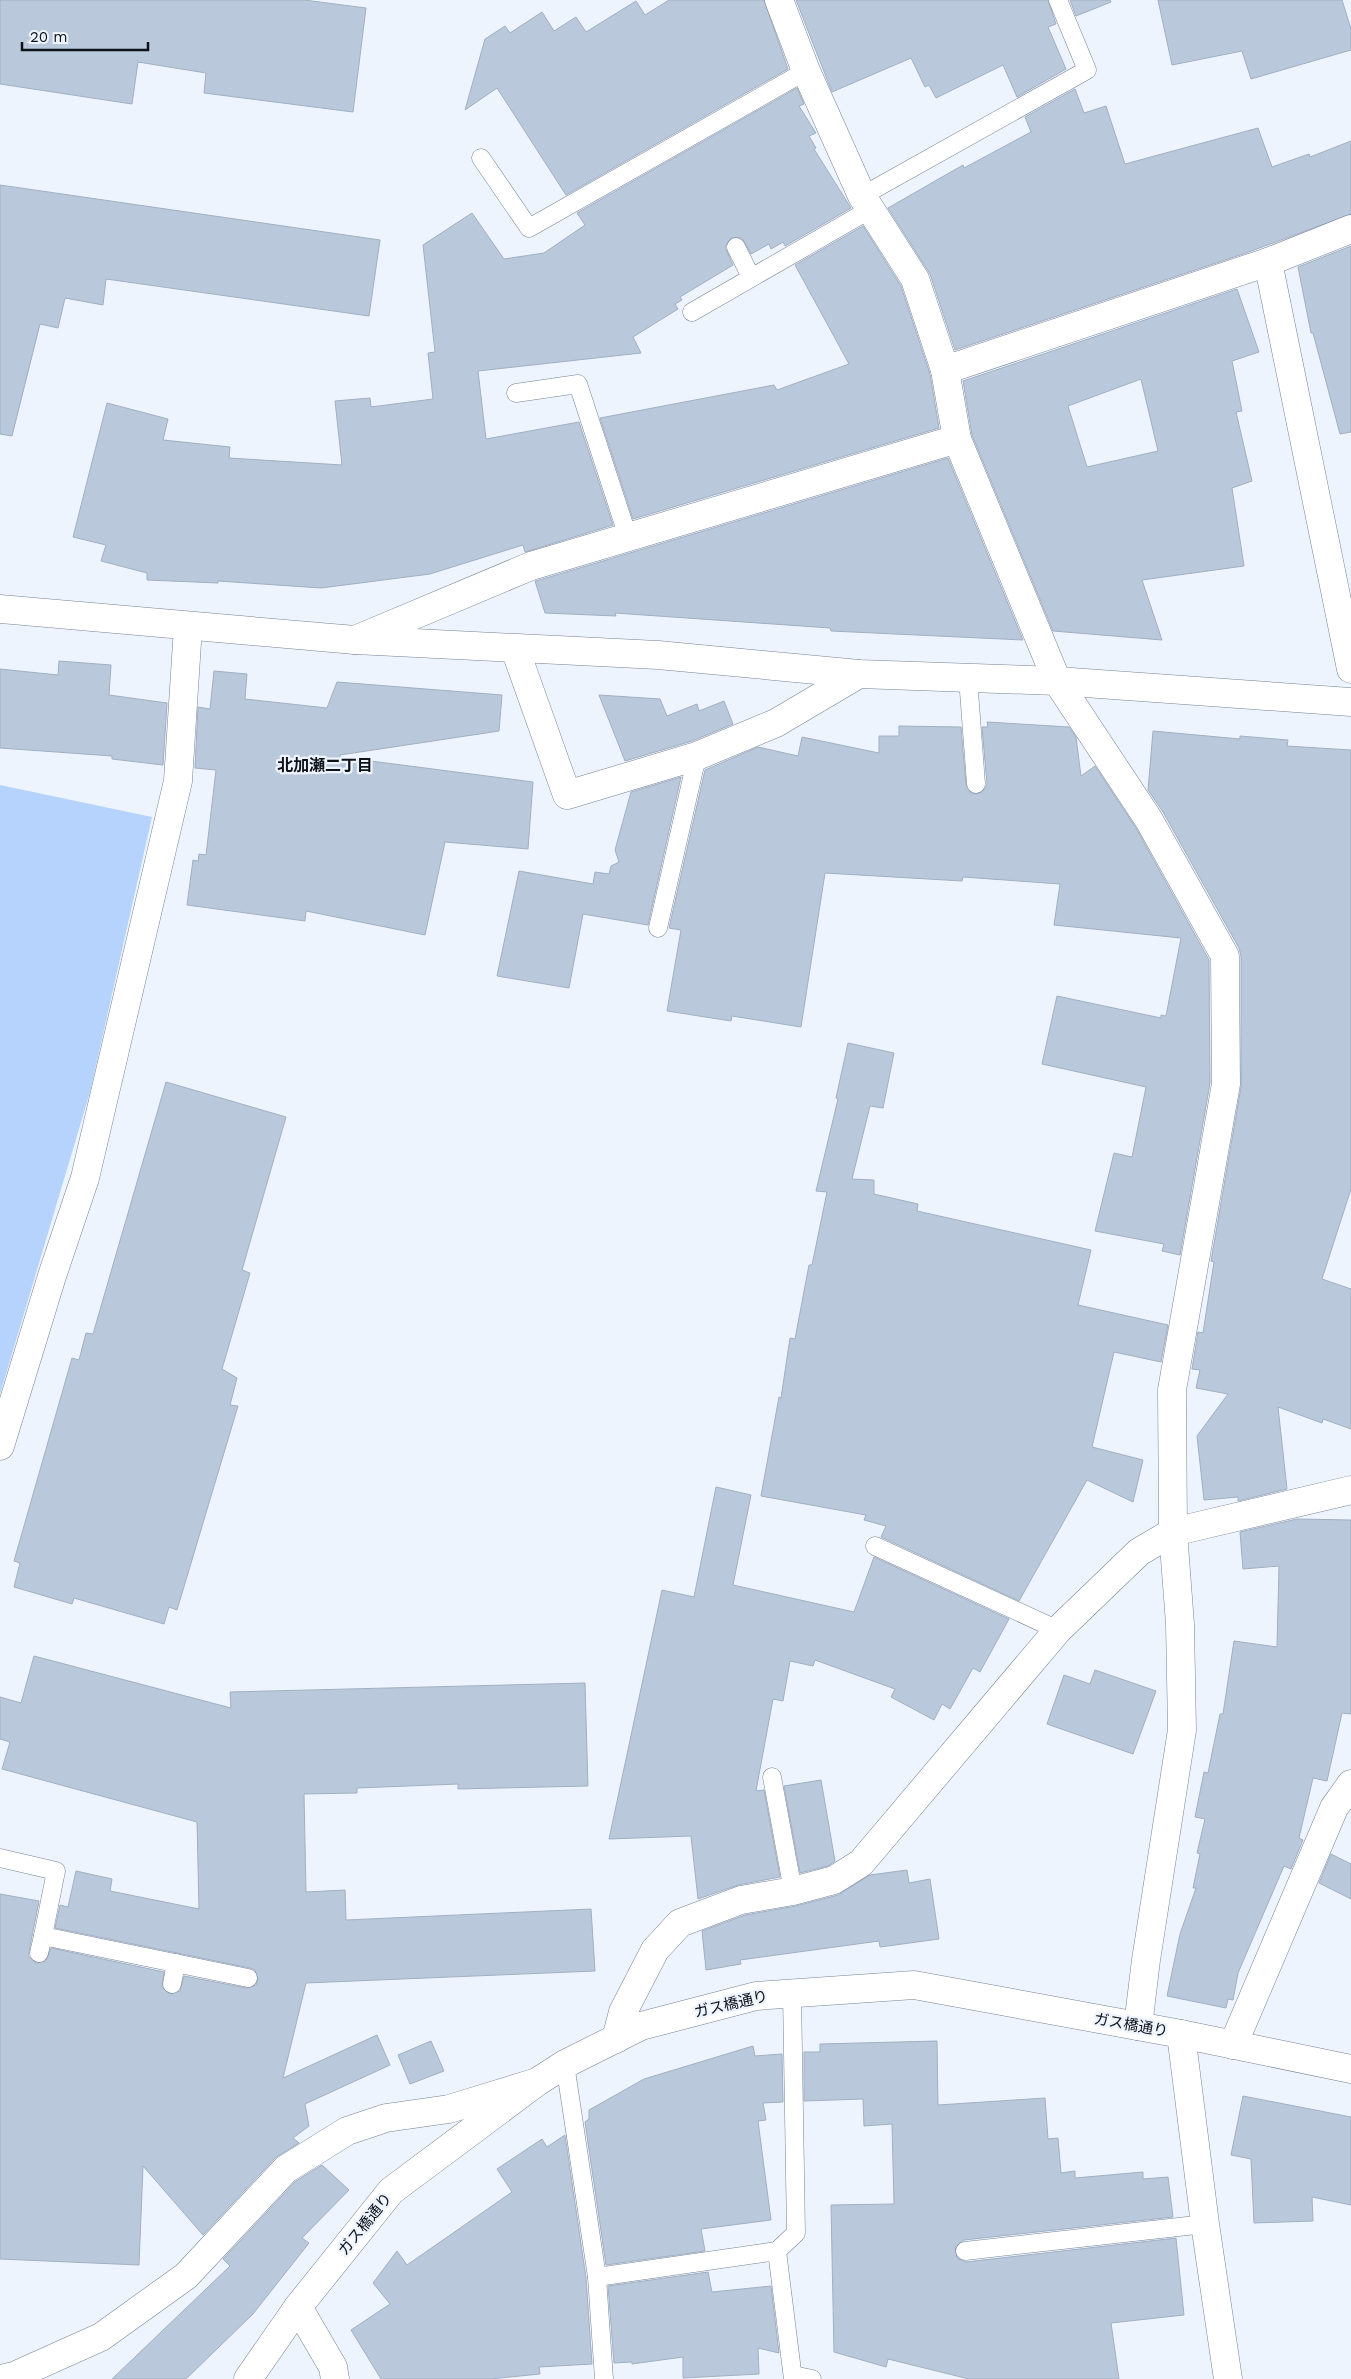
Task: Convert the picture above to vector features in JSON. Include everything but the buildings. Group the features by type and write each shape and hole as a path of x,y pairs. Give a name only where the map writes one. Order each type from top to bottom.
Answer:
{"street":[{"path":"779,0 806,71 866,202 916,278 944,370 957,439 1057,681 1149,820 1224,956 1226,1084 1172,1390 1173,1532 1180,1624 1182,1730 1146,1960 1138,2026"},
{"path":"944,370 1268,262 1351,229"},
{"path":"1268,262 1351,669"},
{"path":"355,640 531,566 957,439"},
{"path":"0,609 188,627 355,640 658,655 859,674 1057,681 1351,702"},
{"path":"0,1446 52,1276 85,1178 178,781 188,627"},
{"path":"516,649 567,795 697,756 776,723 859,674"},
{"path":"616,2039 623,2012 655,1950 680,1923 741,1900 792,1891 834,1880 862,1863 1058,1630 1139,1552 1173,1532 1351,1490"},
{"path":"1232,2045 1334,1808 1351,1784"},
{"name":"ガス橋通り","path":"248,2379 298,2307 390,2191 537,2082 565,2064 641,2026 756,1996 914,1985 1181,2034 1351,2069"},
{"path":"1181,2034 1205,2224 1228,2379"},
{"path":"0,2379 14,2376 101,2337 186,2276 286,2169 347,2132 386,2118 449,2109 537,2082"},
{"path":"298,2307 333,2367 335,2379"}],"lane":[{"path":"692,312 751,277 866,202 1087,70 1058,0"},
{"path":"481,158 529,228 806,71"},
{"path":"736,247 751,277"},
{"path":"516,393 578,384 628,537"},
{"path":"968,678 976,784"},
{"path":"658,928 697,756"},
{"path":"875,1546 1058,1630"},
{"path":"772,1777 792,1891"},
{"path":"0,1858 56,1871 39,1953"},
{"path":"43,1936 248,1978"},
{"path":"172,1984 176,1963"},
{"path":"597,2277 777,2251 796,2233 792,1994"},
{"path":"565,2064 597,2277 604,2379"},
{"path":"965,2251 1205,2224"},
{"path":"777,2251 793,2377 812,2379"}],"shaded area":[{"path":"0,785 152,817 90,1092 0,1394"}],"district":[{"name":"北加瀬二丁目","path":"325,765"}]}
